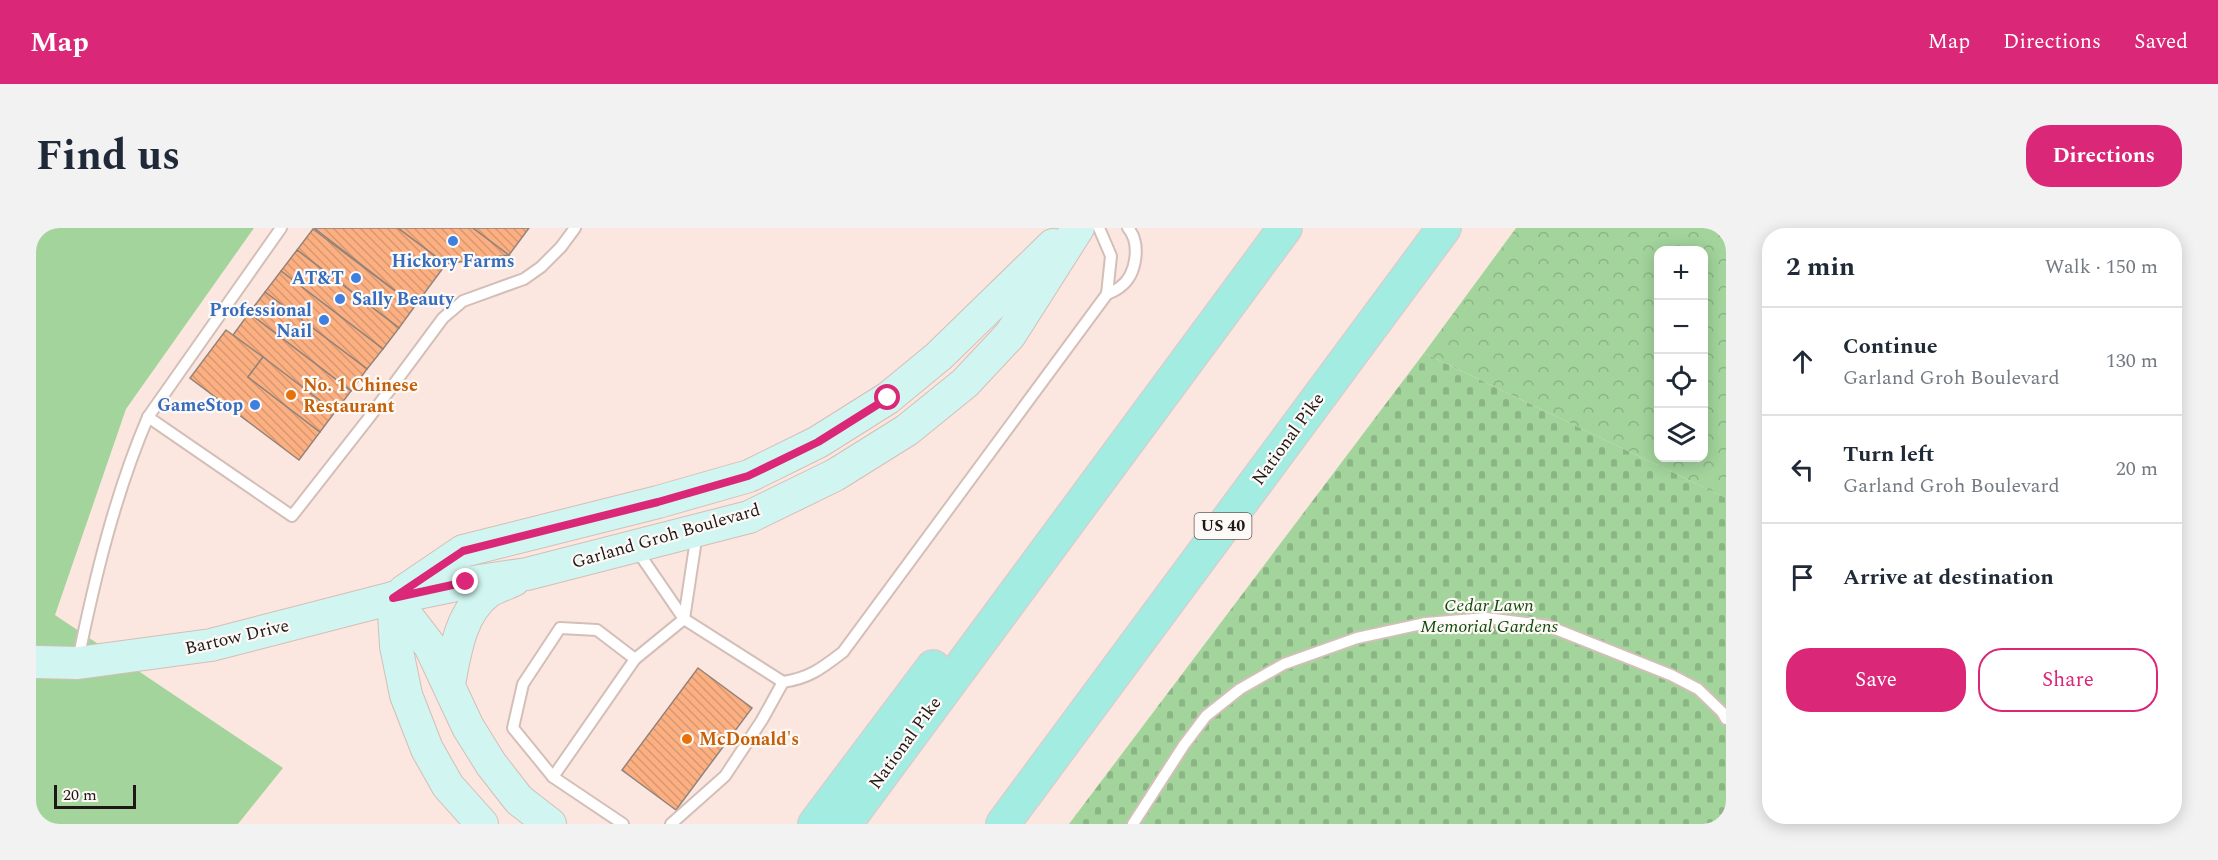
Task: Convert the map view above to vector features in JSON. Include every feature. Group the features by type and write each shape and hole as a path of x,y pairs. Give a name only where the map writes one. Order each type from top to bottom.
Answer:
{"main road":[{"name":"National Pike","path":"845,824 1285,228"},
{"name":"National Pike","path":"1003,824 1444,228"},
{"path":"814,824 1190,325 1229,303"}],"street":[{"name":"Garland Groh Boulevard","path":"393,598 463,551 658,502 748,476 818,442 897,391 939,356 1071,228"},
{"name":"Garland Groh Boulevard","path":"393,598 466,582 527,574 749,517 835,475 907,430 965,383 1010,335 1078,228"},
{"path":"449,684 457,641 473,609 488,592 527,574"},
{"name":"Bartow Drive","path":"36,662 78,663 211,645 393,598"},
{"path":"393,598 430,646 468,727 491,764 519,800 550,824"},
{"path":"393,598 396,646 406,695 427,748 448,786 482,824"},
{"name":"Bartow Drive","path":"36,655 78,663"}],"lane":[{"path":"78,663 92,590 129,460 148,417 282,228"},
{"path":"148,417 292,516 443,318 463,301 525,279 542,267 576,228"},
{"path":"1099,228 1111,256 1107,294"},
{"path":"634,546 684,619 783,682 798,680 816,673 843,652 1107,294 1122,286 1134,266 1135,242 1128,228"},
{"path":"553,777 635,659 684,619 698,530"},
{"path":"1133,824 1184,745 1206,716 1240,689 1284,664 1357,638 1426,623 1486,618 1548,626 1671,675 1698,689 1726,718"},
{"path":"623,824 553,777 513,728 523,684 560,628 597,630 635,659"},
{"path":"671,824 724,776 762,720 783,682"}],"green space":[{"path":"36,228 254,228 126,409 55,615 283,768 238,824 36,824"},
{"path":"1516,228 1726,228 1726,498 1424,353"},
{"name":"Cedar Lawn Memorial Gardens","path":"1424,353 1726,498 1726,824 1069,824"}],"building":[{"path":"314,228 398,228 446,264 415,306"},
{"name":"Hickory Farms","path":"398,228 473,228 509,255 446,264"},
{"path":"473,228 529,228 509,255"},
{"name":"AT&T","path":"313,229 415,306 399,328 297,250"},
{"name":"Sally Beauty","path":"297,250 399,328 383,349 281,271"},
{"name":"Professional Nail","path":"281,271 383,349 367,369 265,292"},
{"path":"265,292 367,369 351,391 249,313"},
{"path":"249,313 351,391 335,412 233,335"},
{"name":"GameStop","path":"226,330 263,357 248,377 320,432 299,460 190,378"},
{"name":"No. 1 Chinese Restaurant","path":"263,357 335,412 320,432 248,377"},
{"name":"McDonald's","path":"698,668 752,708 676,810 622,770"}],"place":[{"name":"Hickory Farms","path":"453,241"},
{"name":"AT&T","path":"356,278"},
{"name":"Sally Beauty","path":"340,299"},
{"name":"Professional Nail","path":"324,320"},
{"name":"No. 1 Chinese Restaurant","path":"291,395"},
{"name":"GameStop","path":"255,405"},
{"name":"McDonald's","path":"687,739"}],"route":[{"path":"466,582 393,598 463,551 658,502 748,476 818,442 888,398"}]}
